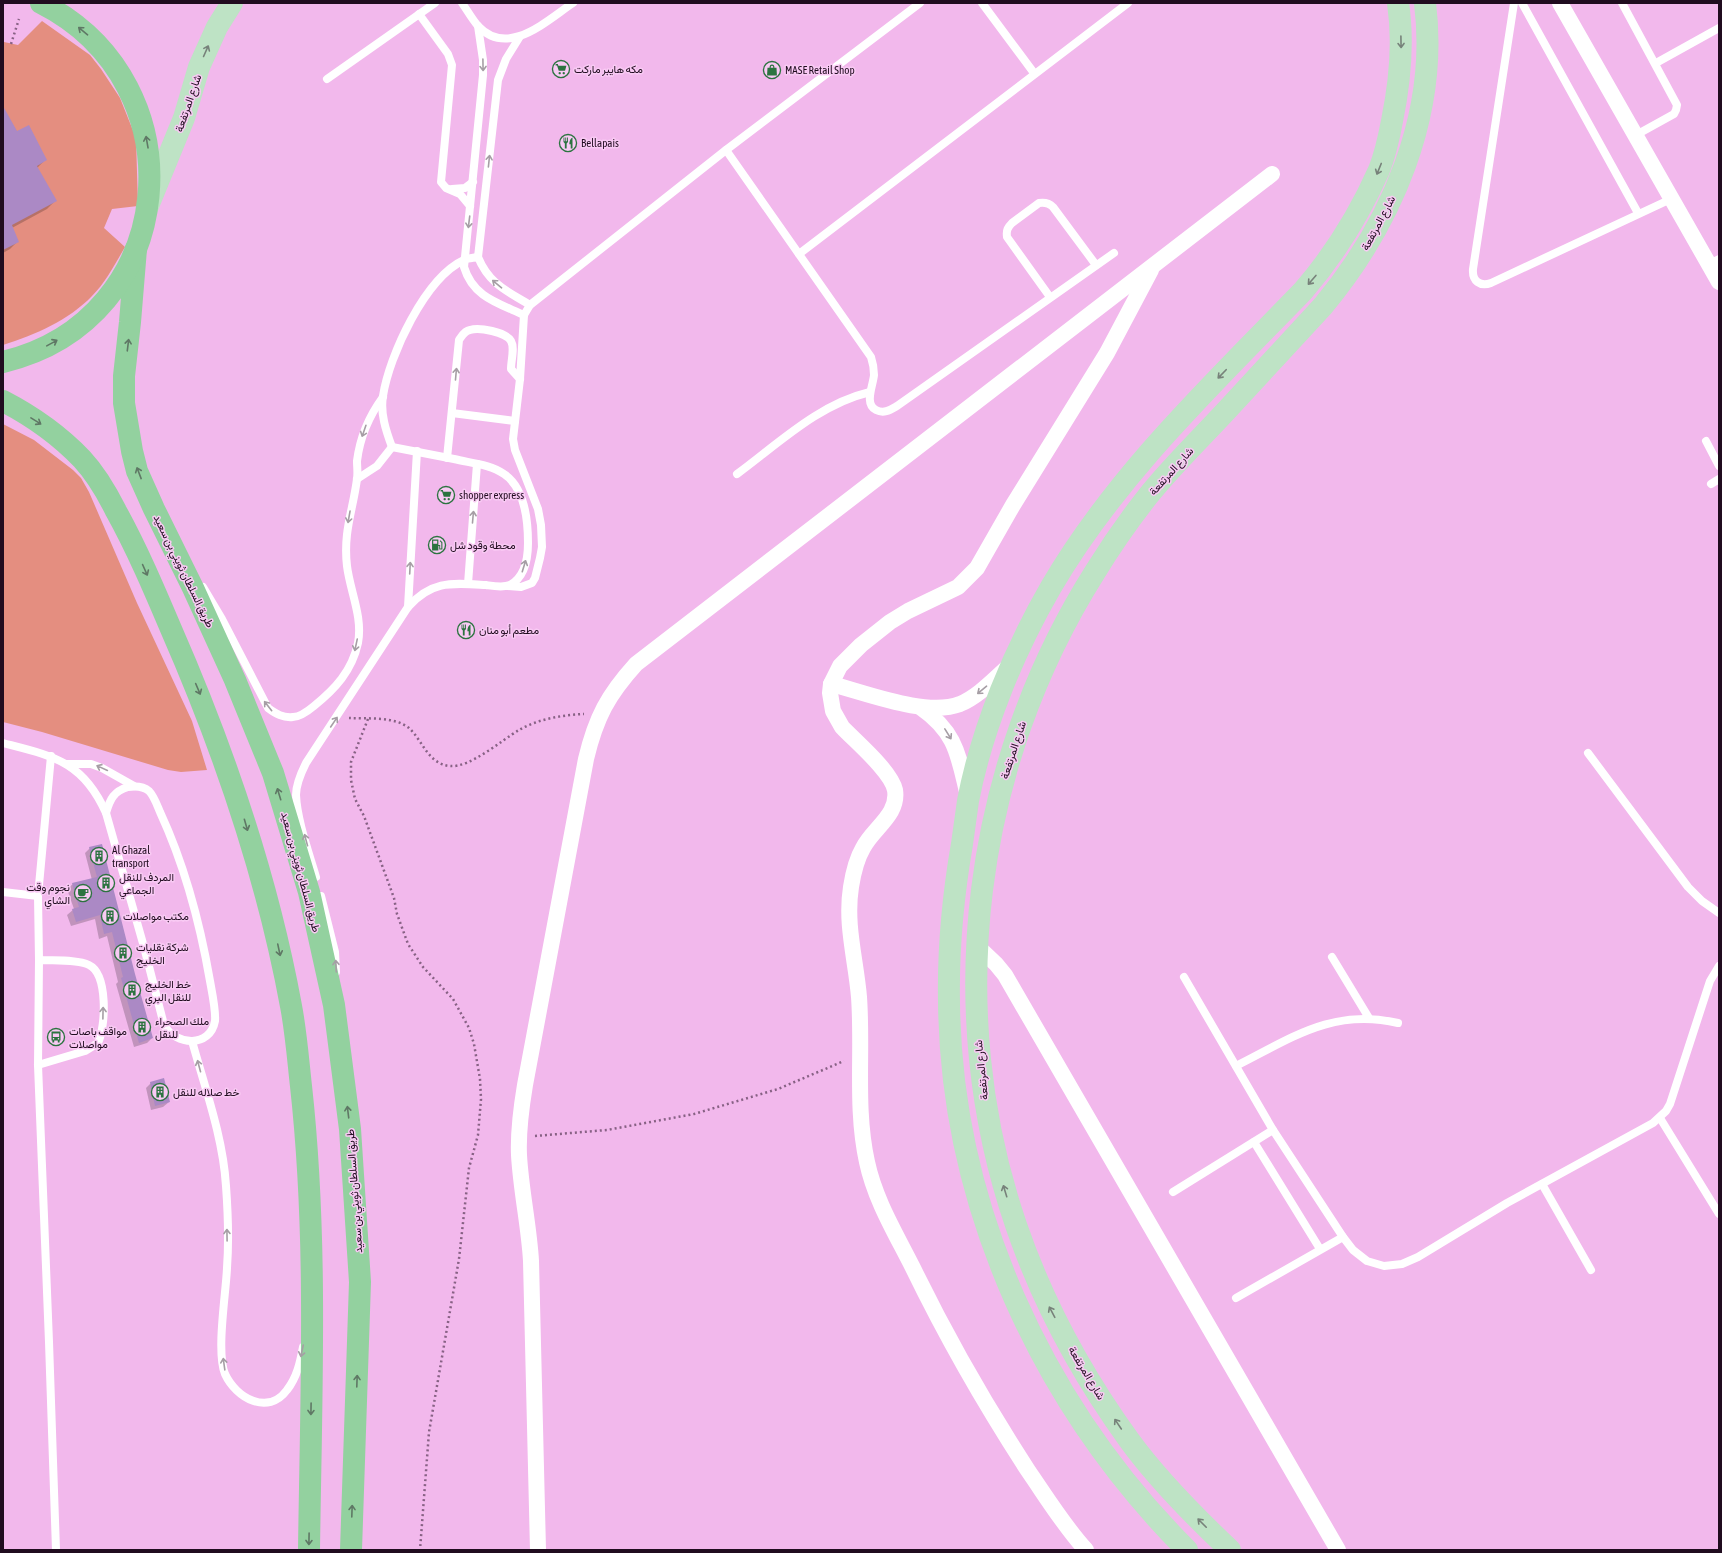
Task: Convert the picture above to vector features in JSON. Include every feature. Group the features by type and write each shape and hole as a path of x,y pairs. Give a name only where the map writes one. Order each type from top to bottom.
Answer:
{"highway":[{"path":"3,362 31,354 50,345 81,323 101,305 114,288 130,262 143,228 148,206 150,182 147,142 140,114 128,87 109,58 89,36 66,18 41,3"},
{"name":"طريق السلطان ثويني بن سعيد","path":"136,249 124,376 124,403 126,427 137,471 154,509 172,542 235,680 273,773 309,892 334,1005 350,1129 360,1282 351,1550"},
{"path":"3,400 54,432 84,462 107,494 129,535 200,694 239,802 277,940 292,1008 304,1116 310,1194 313,1300 309,1550"}],"main road":[{"name":"شارع المرتفعة","path":"148,206 184,118 200,68 217,27 232,3"},
{"path":"1187,1550 1162,1525 1125,1482 1091,1436 1061,1388 1033,1338 1009,1285 988,1231 972,1176 960,1119 952,1062 949,1004 949,946 954,896 968,799 987,730 1011,664 1052,587 1079,542 1110,499 1148,453 1326,264 1345,236 1379,170 1389,136 1399,87 1401,60 1398,3"},
{"name":"شارع المرتفعة","path":"1230,1550 1181,1502 1130,1442 1108,1409 1067,1340 1031,1265 1003,1186 985,1104 980,1063 977,1023 977,946 984,866 1001,786 1012,747 1048,658 1070,615 1094,574 1120,534 1149,496 1342,284 1374,235 1400,182 1416,126 1426,69 1427,40 1425,3"}],"street":[{"path":"1560,3 1671,199 1714,262 1719,282"},
{"path":"538,1550 531,1261 529,1230 520,1171 519,1137 525,1085 586,759 592,734 600,714 618,684 636,664 1272,174"},
{"path":"1086,1550 1045,1496 983,1398 920,1283 880,1203 873,1184 863,1144 859,1000 849,926 851,890 856,866 863,847 870,835 890,814 895,797 894,788 889,776 836,719 831,702 831,684 840,666 875,633 908,611 958,587 977,568 1023,487 1107,352 1153,266"},
{"path":"831,684 920,707 947,707 961,704 974,696 1011,664"},
{"path":"920,707 942,725 949,735 959,758 968,799"},
{"path":"977,946 996,964 1004,975 1338,1550"}],"lane":[{"path":"327,79 435,3"},
{"path":"462,3 478,26 490,35 504,39 519,38"},
{"path":"530,305 500,287 493,281 484,270 478,257 498,80 506,59 519,38 573,3"},
{"path":"334,1005 337,970 335,952 298,811 296,794 299,778 306,763 408,607 422,594 439,585 468,584 521,587 532,583 537,572 542,547 541,524 538,509 514,450 513,439 520,379 524,315 530,305 726,150 920,3"},
{"path":"982,3 1034,73"},
{"path":"799,254 1034,73 1128,3"},
{"path":"1514,3 1472,275 1475,281 1486,285 1491,283 1638,213 1671,199"},
{"path":"1522,3 1638,213"},
{"path":"1622,3 1676,100 1676,110 1669,117 1636,135"},
{"path":"419,14 448,54 452,65 441,178 443,185 464,198 470,206"},
{"path":"478,26 483,60 483,75 464,260 467,277 480,294 524,315"},
{"path":"1656,63 1719,28"},
{"path":"726,150 871,357 874,367 874,377 870,392 870,402 873,408 879,411 885,412 892,409 1114,253"},
{"path":"451,189 465,188 473,182"},
{"path":"1050,297 1007,237 1006,232 1008,226 1039,203 1049,203 1053,207 1096,265"},
{"path":"172,542 211,600 268,708 280,716 294,718 307,712 327,696 341,681 352,663 358,642 359,621 349,579 346,558 346,536 357,479 357,461 364,433 372,411 382,397 393,360 419,304 443,276 464,260 478,257"},
{"path":"447,458 459,340 463,334 470,330 477,329 506,335 512,345 511,369 520,379"},
{"path":"737,474 828,407 870,392"},
{"path":"382,397 384,422 392,447"},
{"path":"452,413 515,421"},
{"path":"1706,441 1719,466"},
{"path":"357,479 377,466 392,447"},
{"path":"392,447 493,468 504,474 512,482 523,502 528,531 526,560 523,571 517,580 508,586"},
{"path":"408,607 416,451"},
{"path":"468,584 477,464"},
{"path":"1711,484 1719,479"},
{"path":"3,743 51,756 67,764 90,786 100,799 106,813 144,947 164,1025 172,1036 185,1041 192,1041 204,1037 209,1032 215,1020 205,952 198,919 178,856 152,795 144,788 134,786 102,768 91,764 67,764"},
{"path":"1588,753 1683,882 1702,901 1719,912"},
{"path":"51,756 38,896 38,1066 50,1342 56,1550"},
{"path":"106,813 113,795 124,788 134,786"},
{"path":"3,892 38,896"},
{"path":"1332,957 1369,1018"},
{"path":"38,1066 85,1051 98,1043 102,1030 104,1014 101,986 96,971 89,965 82,963 39,960"},
{"path":"1184,977 1273,1130 1342,1237 1353,1250 1367,1261 1384,1266 1402,1264 1418,1257 1507,1203 1660,1118 1670,1104 1710,981 1719,966"},
{"path":"1236,1066 1314,1027 1341,1020 1369,1018 1398,1023"},
{"path":"192,1041 219,1140 226,1185 228,1267 221,1349 225,1373 237,1391 247,1399 261,1404 274,1400 287,1391 297,1373 313,1300"},
{"path":"1660,1118 1719,1214"},
{"path":"1173,1192 1273,1130"},
{"path":"1254,1142 1320,1249"},
{"path":"1542,1184 1591,1270"},
{"path":"1236,1298 1342,1237"}],"path":[{"path":"11,44 19,19"},
{"path":"337,717 388,720 408,728 427,753 437,762 450,766 462,764 520,729 545,720 572,714 600,714"},
{"path":"368,720 351,762 351,780 355,799 364,816 394,898 397,914 408,944 423,967 453,999 469,1028 474,1044 480,1079 481,1099 478,1135 469,1168 459,1259 429,1432 420,1550"},
{"path":"519,1137 607,1130 694,1114 778,1089 860,1054"}],"shaded area":[{"path":"42,21 90,55 120,98 136,138 138,206 112,209 104,228 125,247 97,291 83,305 51,326 3,345 3,38 4,42 18,45"},
{"path":"3,424 34,440 81,478 89,492 137,603 192,721 207,770 181,772 168,770 42,732 3,722"}],"building":[{"path":"3,106 17,131 29,125 47,160 37,166 57,201 12,225 19,242 3,250"},
{"path":"102,844 153,1038 139,1043 121,978 123,977 112,932 104,934 100,915 76,922 72,909 79,907 72,883 97,877 89,847"},
{"name":"خط صلاله للنقل","path":"164,1078 170,1102 155,1106 150,1082"}],"place":[{"name":"مكه هايبر ماركت","path":"561,69"},
{"name":"MASE Retail Shop","path":"772,70"},
{"name":"Bellapais","path":"568,143"},
{"name":"shopper express","path":"446,495"},
{"name":"محطة وقود شل","path":"437,545"},
{"name":"مطعم أبو منان","path":"466,630"},
{"name":"Al Ghazal transport","path":"99,856"},
{"name":"المردف للنقل الجماعي","path":"106,883"},
{"name":"نجوم وقت الشاي","path":"83,893"},
{"name":"مكتب مواصلات","path":"110,916"},
{"name":"شركة نقليات الخليج","path":"123,953"},
{"name":"خط الخليج للنقل البري","path":"132,990"},
{"name":"ملك الصحراء للنقل","path":"142,1027"},
{"name":"مواقف باصات مواصلات","path":"56,1037"},
{"name":"خط صلاله للنقل","path":"160,1092"}]}
